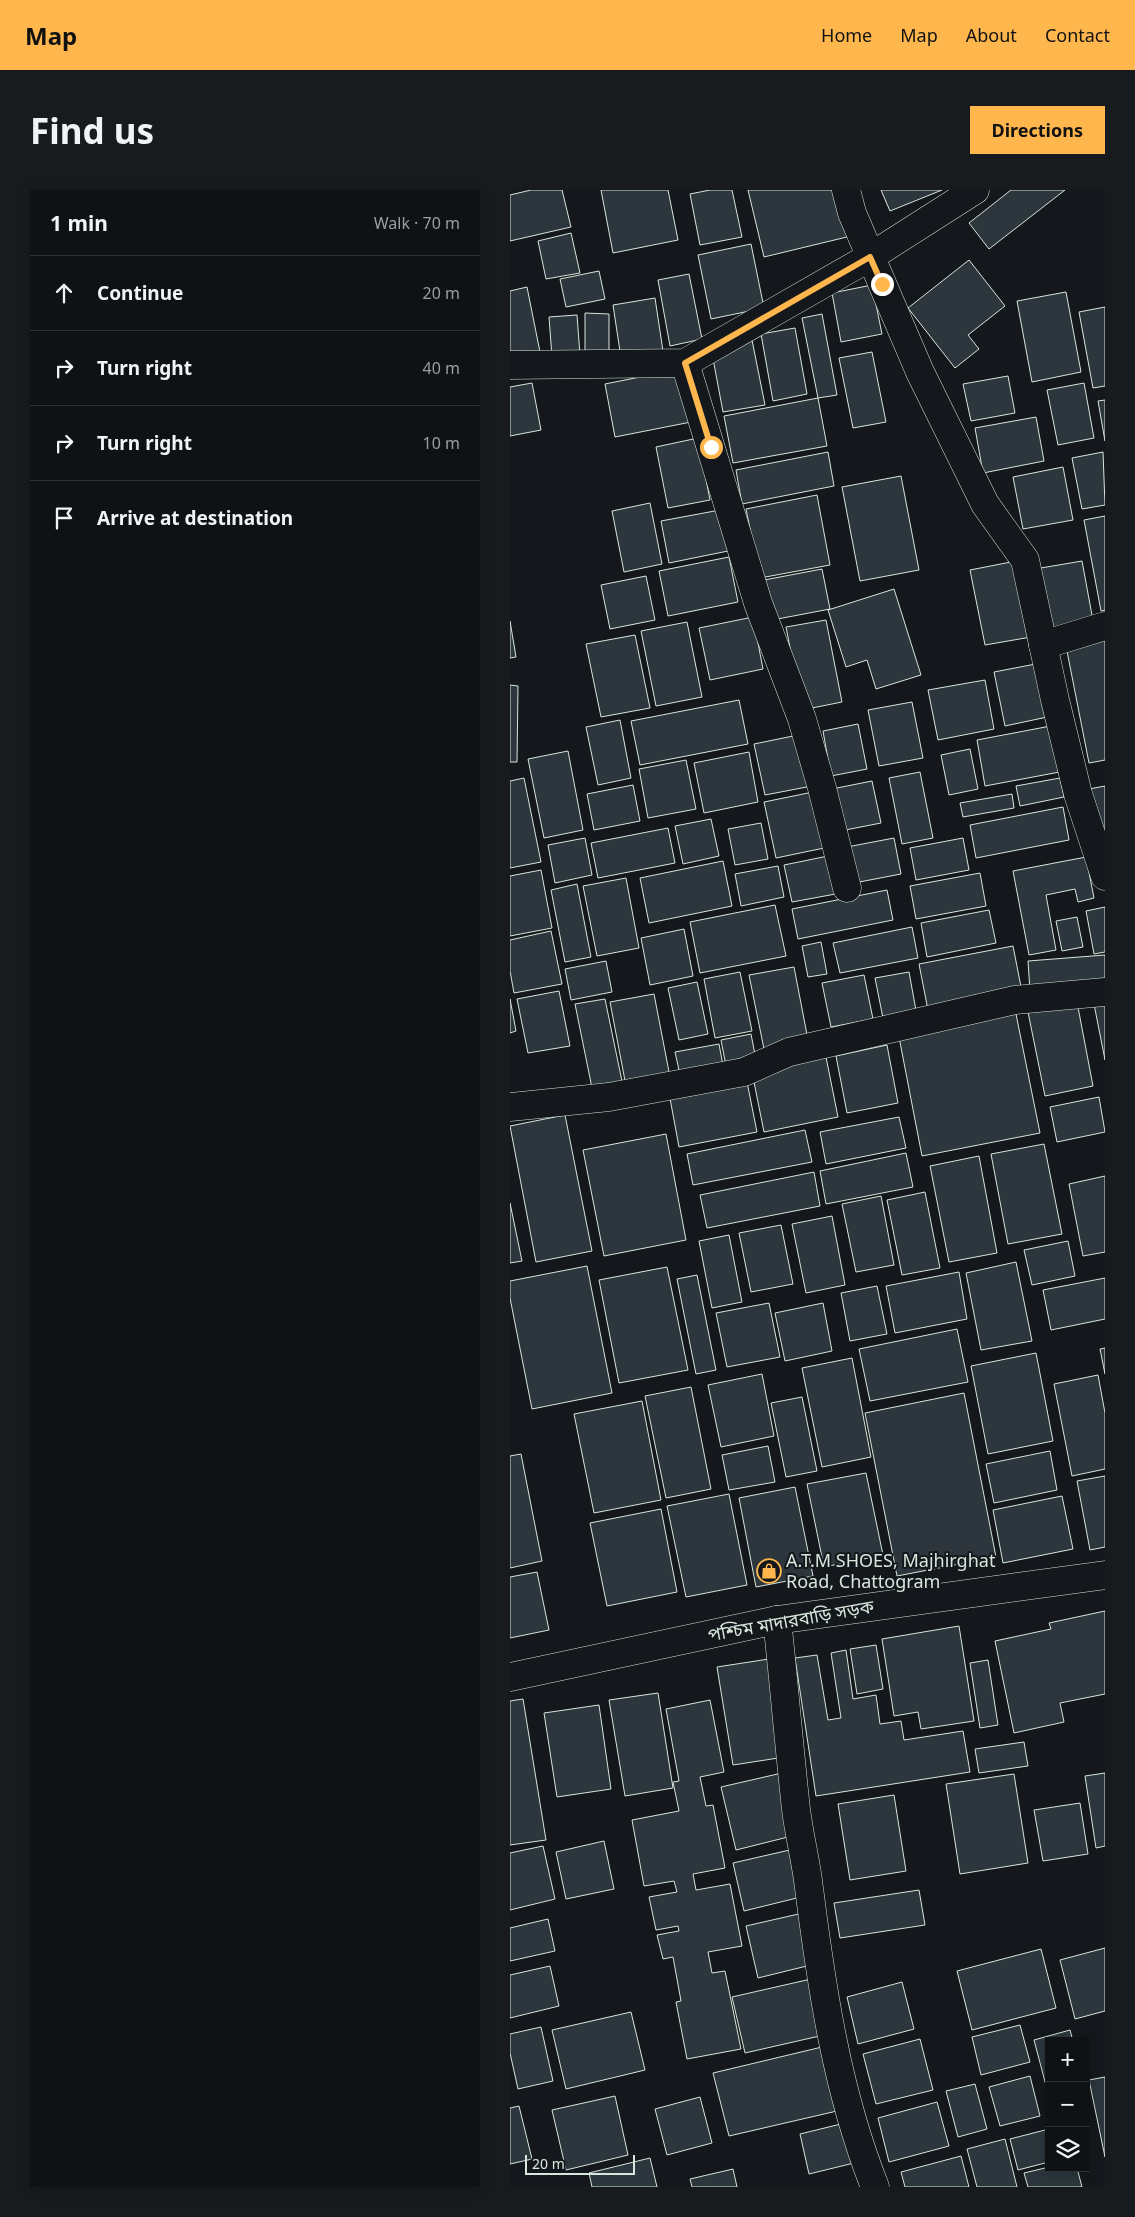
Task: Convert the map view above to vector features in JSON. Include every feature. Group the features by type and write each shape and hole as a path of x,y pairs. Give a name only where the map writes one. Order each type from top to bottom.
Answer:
{"street":[{"path":"846,190 870,257 920,372 985,504 1025,560 1078,794 1105,876"},
{"path":"510,365 685,363 870,257 975,190"},
{"path":"685,363 758,603 802,719 822,788 847,888"},
{"path":"1043,645 1105,626"},
{"path":"510,1107 609,1097 744,1072 789,1052 1014,1000 1105,992"},
{"name":"পশ্চিম মাদারবাড়ি সড়ক","path":"510,1677 777,1620 1105,1575"},
{"path":"777,1620 796,1810 809,1885 822,1991 844,2094 859,2145 875,2187"}],"building":[{"path":"531,190 562,190 571,227 510,241 510,195"},
{"path":"601,190 668,190 678,240 613,253"},
{"path":"710,190 732,190 742,237 700,245 690,194"},
{"path":"748,190 840,190 851,236 764,257"},
{"path":"881,190 942,190 890,211"},
{"path":"1011,190 1065,190 989,249 969,223"},
{"path":"571,233 580,273 546,279 538,241"},
{"path":"751,244 764,308 711,319 698,255"},
{"path":"969,260 1005,306 968,335 979,349 955,368 908,308"},
{"path":"599,271 605,299 566,307 560,279"},
{"path":"689,274 702,339 670,346 658,280"},
{"path":"872,285 882,334 841,342 832,293"},
{"path":"527,287 540,352 510,358 510,291"},
{"path":"1066,292 1081,372 1032,382 1017,301"},
{"path":"655,298 663,351 621,358 613,305"},
{"path":"1105,307 1105,386 1093,388 1079,312"},
{"path":"585,313 609,314 609,356 585,355"},
{"path":"822,314 837,395 818,398 802,318"},
{"path":"577,315 580,355 552,357 549,317"},
{"path":"795,328 807,394 773,401 761,334"},
{"path":"752,340 765,405 723,412 711,348"},
{"path":"872,352 886,422 853,428 839,358"},
{"path":"680,369 691,422 615,437 605,384"},
{"path":"1008,376 1015,413 971,421 963,384"},
{"path":"532,383 541,430 510,436 510,387"},
{"path":"1084,383 1094,438 1058,445 1047,390"},
{"path":"818,398 827,446 733,463 724,416"},
{"path":"1105,400 1105,441 1098,401"},
{"path":"1036,417 1044,461 983,473 975,428"},
{"path":"698,438 710,500 668,508 656,447"},
{"path":"828,452 834,486 742,504 736,470"},
{"path":"1103,452 1105,505 1082,509 1072,458"},
{"path":"1063,467 1073,520 1023,529 1013,477"},
{"path":"901,476 919,570 860,581 842,487"},
{"path":"817,495 830,565 760,578 746,509"},
{"path":"650,503 662,564 624,572 612,511"},
{"path":"720,510 728,551 669,563 661,521"},
{"path":"1105,516 1105,610 1101,611 1084,520"},
{"path":"729,557 738,602 668,616 659,571"},
{"path":"1016,561 1031,637 985,645 970,570"},
{"path":"1082,561 1094,626 1048,634 1035,569"},
{"path":"822,569 830,609 767,621 759,581"},
{"path":"646,576 655,620 610,629 601,585"},
{"path":"894,589 921,675 876,689 867,660 846,667 828,610"},
{"path":"753,617 763,669 710,680 699,628"},
{"path":"826,620 842,702 802,710 786,627"},
{"path":"510,621 516,657 510,658"},
{"path":"687,622 702,697 656,706 641,631"},
{"path":"635,635 650,708 601,717 586,644"},
{"path":"1105,638 1105,760 1089,763 1066,646"},
{"path":"1041,663 1052,716 1005,726 994,672"},
{"path":"985,680 994,729 938,740 928,690"},
{"path":"510,685 518,686 517,762 510,762"},
{"path":"739,700 748,744 640,765 631,721"},
{"path":"912,702 923,758 879,766 868,710"},
{"path":"620,720 631,778 598,785 586,727"},
{"path":"858,724 867,769 831,776 823,731"},
{"path":"1056,725 1065,771 985,786 977,740"},
{"path":"803,734 812,786 765,795 754,744"},
{"path":"970,749 978,789 949,795 941,755"},
{"path":"568,751 583,830 544,838 528,759"},
{"path":"749,752 758,802 704,813 694,763"},
{"path":"686,760 696,809 648,818 639,769"},
{"path":"920,772 933,838 902,844 889,778"},
{"path":"524,778 541,862 510,868 510,781"},
{"path":"1060,778 1064,797 1020,806 1016,786"},
{"path":"872,781 881,823 840,831 832,789"},
{"path":"633,785 640,821 594,830 587,794"},
{"path":"1105,786 1105,857 1089,789"},
{"path":"818,791 829,847 776,858 764,802"},
{"path":"1012,794 1014,808 963,817 960,803"},
{"path":"1063,807 1069,840 976,858 970,825"},
{"path":"711,819 719,856 683,864 675,826"},
{"path":"761,823 768,859 735,865 728,829"},
{"path":"668,828 675,863 598,878 591,843"},
{"path":"585,838 592,875 555,883 548,845"},
{"path":"894,838 901,874 854,883 847,847"},
{"path":"963,838 969,870 916,880 910,848"},
{"path":"833,855 841,893 792,902 784,865"},
{"path":"1086,857 1094,898 1078,902 1075,889 1046,895 1056,950 1029,955 1013,871"},
{"path":"723,861 732,906 649,923 640,878"},
{"path":"778,866 784,897 741,906 735,874"},
{"path":"541,870 552,928 510,936 510,876"},
{"path":"980,873 986,906 916,919 910,886"},
{"path":"626,878 639,948 597,956 583,886"},
{"path":"577,884 591,957 565,962 551,890"},
{"path":"887,890 893,920 798,939 792,909"},
{"path":"775,905 786,956 700,973 690,922"},
{"path":"1105,907 1105,952 1094,954 1086,911"},
{"path":"989,910 996,943 927,957 921,923"},
{"path":"1077,917 1083,947 1062,951 1056,921"},
{"path":"912,927 918,958 840,973 833,943"},
{"path":"684,929 693,976 650,985 641,938"},
{"path":"551,931 562,984 514,993 510,971 510,940"},
{"path":"821,942 827,974 808,977 802,946"},
{"path":"1013,946 1022,992 928,1010 919,964"},
{"path":"1105,955 1105,984 1030,991 1028,961"},
{"path":"606,961 612,992 571,1000 565,969"},
{"path":"794,967 809,1045 765,1054 749,975"},
{"path":"740,972 752,1031 715,1038 704,979"},
{"path":"909,972 917,1016 884,1023 875,978"},
{"path":"864,975 873,1019 831,1027 822,983"},
{"path":"697,982 708,1034 679,1040 668,988"},
{"path":"559,991 570,1046 528,1053 517,999"},
{"path":"654,994 670,1077 626,1086 610,1002"},
{"path":"510,999 516,1031 510,1033"},
{"path":"605,999 623,1086 593,1093 575,1004"},
{"path":"1077,1002 1093,1086 1045,1096 1028,1012"},
{"path":"1105,1002 1105,1060 1094,1004"},
{"path":"1016,1014 1040,1133 922,1156 899,1037"},
{"path":"751,1034 757,1065 727,1071 721,1040"},
{"path":"719,1044 724,1071 681,1079 675,1052"},
{"path":"887,1045 898,1103 847,1113 836,1056"},
{"path":"826,1057 838,1117 764,1132 752,1072"},
{"path":"746,1077 757,1132 679,1147 669,1093"},
{"path":"1099,1097 1105,1132 1057,1142 1050,1107"},
{"path":"565,1115 592,1251 536,1262 510,1126"},
{"path":"899,1117 906,1148 826,1164 820,1132"},
{"path":"805,1130 812,1162 693,1185 687,1154"},
{"path":"666,1134 686,1240 604,1256 583,1150"},
{"path":"1044,1144 1062,1234 1008,1244 991,1154"},
{"path":"906,1153 913,1187 826,1204 820,1171"},
{"path":"979,1156 997,1253 949,1262 930,1166"},
{"path":"814,1172 820,1206 707,1228 700,1195"},
{"path":"1105,1176 1105,1252 1083,1256 1069,1184"},
{"path":"925,1192 940,1268 902,1275 887,1200"},
{"path":"881,1196 894,1265 856,1272 842,1204"},
{"path":"510,1203 522,1261 510,1263"},
{"path":"832,1216 845,1285 806,1293 792,1224"},
{"path":"781,1225 793,1284 751,1292 739,1233"},
{"path":"729,1235 742,1302 712,1308 699,1241"},
{"path":"1068,1241 1075,1276 1032,1285 1024,1250"},
{"path":"1016,1262 1032,1341 981,1350 966,1273"},
{"path":"587,1266 612,1393 532,1409 510,1298 510,1281"},
{"path":"667,1267 688,1370 619,1383 599,1280"},
{"path":"959,1272 967,1319 895,1333 886,1286"},
{"path":"697,1275 716,1370 696,1374 677,1279"},
{"path":"1105,1278 1105,1319 1051,1330 1043,1290"},
{"path":"877,1286 887,1334 850,1341 841,1293"},
{"path":"769,1303 780,1357 727,1367 716,1313"},
{"path":"823,1303 832,1351 785,1361 775,1313"},
{"path":"957,1329 968,1382 870,1401 859,1349"},
{"path":"1105,1348 1105,1374 1100,1349"},
{"path":"1036,1353 1053,1441 988,1454 971,1366"},
{"path":"852,1358 871,1457 822,1467 802,1368"},
{"path":"762,1374 774,1436 721,1447 708,1385"},
{"path":"1098,1375 1105,1413 1105,1469 1072,1476 1054,1384"},
{"path":"691,1387 711,1489 666,1498 645,1396"},
{"path":"964,1393 996,1557 897,1576 865,1413"},
{"path":"802,1397 817,1471 786,1477 771,1403"},
{"path":"642,1401 661,1500 594,1513 574,1414"},
{"path":"768,1446 775,1482 729,1490 722,1455"},
{"path":"1050,1451 1057,1490 994,1503 986,1464"},
{"path":"521,1454 542,1561 510,1568 510,1456"},
{"path":"866,1473 883,1555 824,1567 807,1484"},
{"path":"1105,1476 1105,1547 1090,1550 1077,1481"},
{"path":"795,1487 813,1576 756,1587 739,1498"},
{"path":"729,1494 747,1585 686,1597 667,1506"},
{"path":"1062,1496 1073,1549 1003,1563 993,1510"},
{"path":"661,1509 677,1592 607,1606 590,1523"},
{"path":"537,1572 549,1630 510,1638 510,1577"},
{"path":"1105,1611 1105,1694 1060,1703 1064,1722 1014,1733 995,1641 1051,1629 1049,1623"},
{"path":"959,1626 974,1721 921,1729 918,1712 894,1716 882,1639"},
{"path":"876,1645 883,1689 857,1694 850,1649"},
{"path":"846,1650 853,1699 876,1695 880,1724 901,1721 904,1740 963,1731 970,1772 816,1796 795,1658 817,1655 828,1720 841,1718 831,1653"},
{"path":"769,1659 785,1757 733,1765 717,1667"},
{"path":"988,1660 998,1725 980,1728 970,1663"},
{"path":"658,1693 673,1788 625,1796 609,1700"},
{"path":"523,1699 546,1840 510,1845 510,1701"},
{"path":"710,1700 724,1772 700,1777 706,1806 713,1805 725,1868 693,1874 696,1890 730,1884 742,1946 708,1952 712,1973 725,1971 741,2049 687,2059 676,2002 681,2001 673,1957 663,1959 657,1935 679,1931 678,1926 656,1930 649,1897 677,1892 674,1881 644,1886 632,1820 679,1811 673,1782 679,1781 666,1709"},
{"path":"599,1705 611,1789 557,1797 544,1713"},
{"path":"1024,1742 1028,1766 979,1773 975,1749"},
{"path":"782,1773 796,1835 736,1850 721,1787"},
{"path":"1105,1773 1105,1846 1096,1848 1085,1776"},
{"path":"1014,1774 1028,1863 960,1874 946,1784"},
{"path":"894,1795 906,1871 850,1880 838,1804"},
{"path":"1080,1803 1088,1854 1043,1861 1034,1810"},
{"path":"604,1841 614,1889 566,1899 556,1852"},
{"path":"543,1846 555,1899 510,1910 510,1853"},
{"path":"794,1849 805,1896 744,1911 733,1863"},
{"path":"919,1890 925,1925 840,1938 834,1903"},
{"path":"803,1913 815,1964 758,1978 746,1926"},
{"path":"548,1919 555,1951 510,1961 510,1928"},
{"path":"1105,1948 1105,2011 1075,2019 1060,1960"},
{"path":"1041,1949 1056,2008 972,2030 957,1971"},
{"path":"550,1966 559,2006 510,2018 510,1975"},
{"path":"811,1979 824,2035 745,2053 732,1997"},
{"path":"902,1982 914,2029 858,2044 847,1997"},
{"path":"631,2012 645,2070 566,2089 552,2030"},
{"path":"1020,2025 1030,2062 981,2075 972,2037"},
{"path":"541,2027 553,2081 518,2089 510,2053 510,2034"},
{"path":"1070,2030 1072,2037 1045,2037 1045,2082 1034,2040"},
{"path":"920,2039 933,2090 876,2104 863,2054"},
{"path":"822,2047 837,2111 729,2136 713,2073"},
{"path":"1030,2076 1040,2116 1000,2126 989,2087"},
{"path":"1105,2077 1105,2157 1090,2085 1090,2080"},
{"path":"975,2084 987,2129 958,2137 946,2091"},
{"path":"615,2096 628,2155 566,2170 552,2110"},
{"path":"700,2097 712,2143 667,2155 655,2109"},
{"path":"937,2102 949,2146 889,2162 878,2118"},
{"path":"519,2106 532,2159 510,2164 510,2108"},
{"path":"845,2123 854,2163 809,2174 800,2134"},
{"path":"1045,2130 1045,2163 1018,2170 1010,2139"},
{"path":"1005,2139 1017,2187 977,2187 967,2149"},
{"path":"961,2156 969,2187 905,2187 901,2172"},
{"path":"650,2158 657,2187 592,2187 589,2173"},
{"path":"1045,2168 1045,2172 1078,2172 1082,2187 1028,2187 1024,2173"},
{"path":"733,2169 737,2187 692,2187 690,2179"}],"place":[{"name":"A.T.M SHOES, Majhirghat Road, Chattogram","path":"769,1571"}],"route":[{"path":"711,447 685,363 870,257 882,284"}]}
